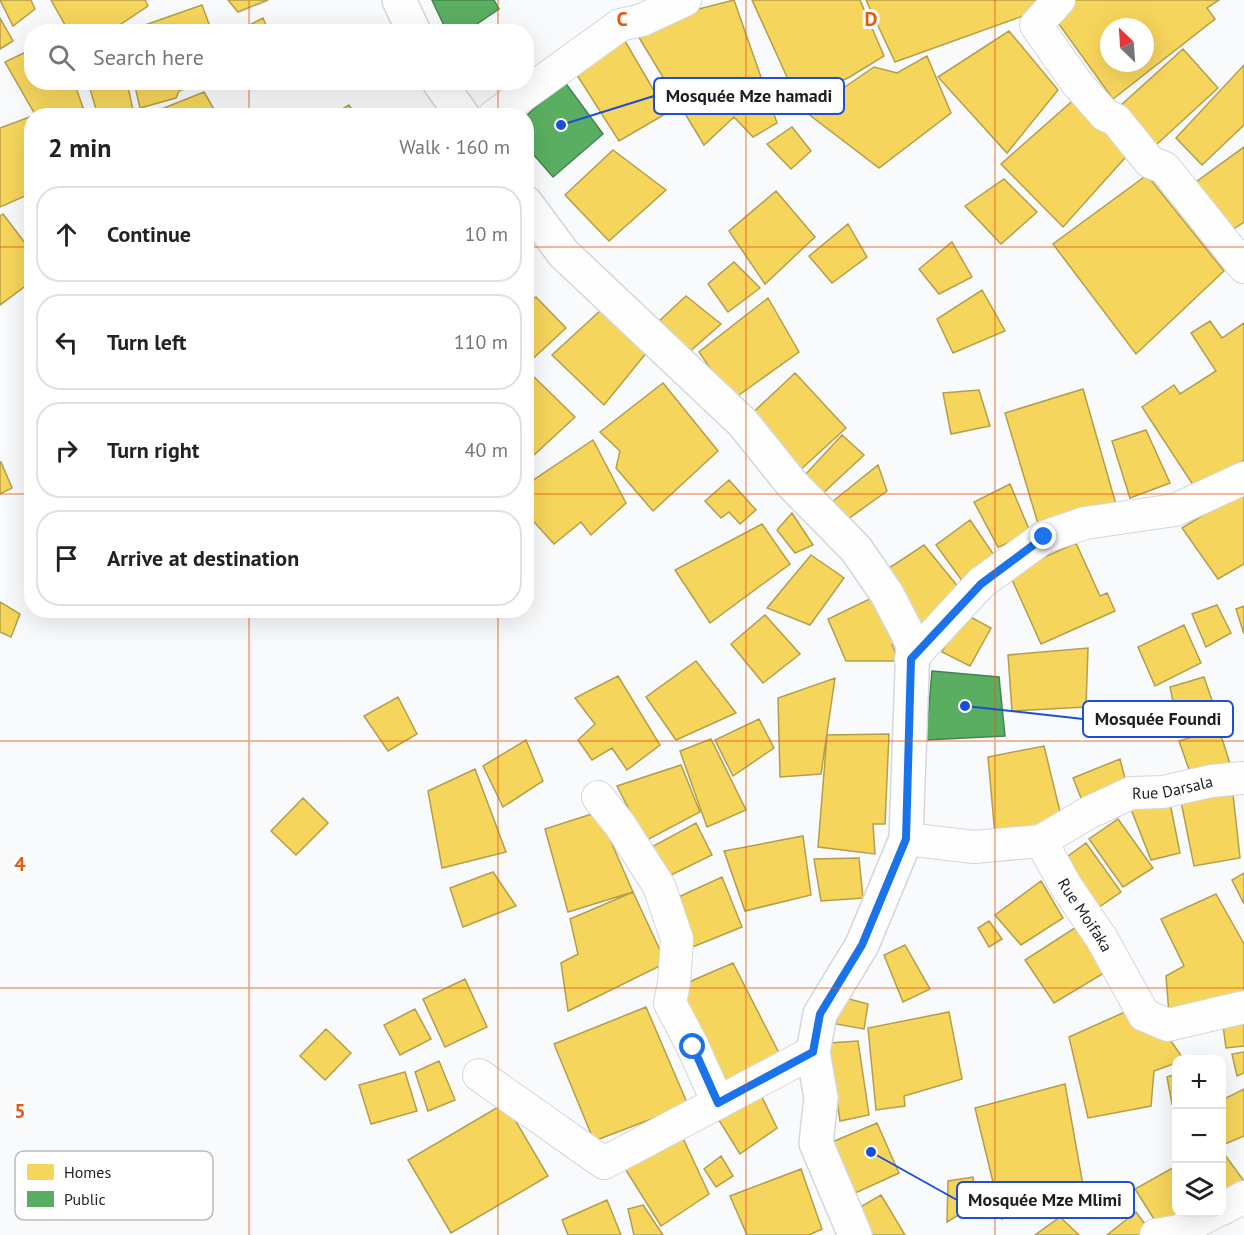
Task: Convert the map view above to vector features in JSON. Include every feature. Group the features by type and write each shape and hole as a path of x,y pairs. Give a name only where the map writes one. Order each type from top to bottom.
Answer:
{"main road":[{"path":"399,0 410,24"},
{"path":"445,90 457,108"},
{"path":"534,214 563,253 743,423 792,484 856,549 887,594 913,644 906,839 862,945 820,1014 813,1052 821,1098 816,1143 855,1235"}],"street":[{"path":"534,87 620,24 642,20 685,0"},
{"path":"1059,0 1036,26 1076,82 1105,115 1116,120 1150,162 1165,168 1244,267"},
{"path":"505,108 530,90"},
{"path":"911,659 981,584 1044,537 1085,523 1174,510 1244,478"},
{"name":"Rue Darsala","path":"1041,842 1088,813 1131,793 1163,792 1211,781 1243,778"},
{"path":"597,797 621,825 659,886 678,939 670,1002 718,1103"},
{"path":"906,839 974,848 1041,842"},
{"name":"Rue Moifaka","path":"1041,842 1066,886 1102,939 1144,1015 1168,1025 1244,1007"},
{"path":"479,1075 604,1163 813,1052"},
{"path":"1226,1206 1244,1197"},
{"path":"1156,1235 1179,1231 1206,1217"}],"building: Homes":[{"path":"0,0 31,0 35,9 13,26"},
{"path":"51,0 145,0 148,6 121,24 64,24"},
{"path":"228,0 268,0 238,12"},
{"path":"734,0 777,123 753,137 734,117 704,145 632,26"},
{"path":"752,0 860,0 884,56 848,78 797,99"},
{"path":"866,0 1042,0 1045,8 895,62"},
{"path":"1075,0 1219,0 1207,8 1215,19 1154,67 1154,18 1100,18 1100,72 1147,72 1113,99 1053,16"},
{"path":"202,5 209,24 148,24"},
{"path":"0,18 13,41 0,49"},
{"path":"263,18 266,24 251,24"},
{"path":"1009,31 1058,90 1007,153 938,77"},
{"path":"622,36 667,113 619,141 575,72"},
{"path":"1183,49 1218,88 1156,145 1120,106"},
{"path":"24,53 24,90 77,90 83,108 31,108 5,62"},
{"path":"927,56 951,113 879,168 807,113 874,67 897,73"},
{"path":"1244,65 1244,125 1202,165 1176,138"},
{"path":"90,90 129,90 133,108 96,108"},
{"path":"136,90 182,90 176,98 140,108"},
{"path":"204,92 213,108 164,108"},
{"path":"1078,96 1132,150 1063,227 1001,164"},
{"path":"24,119 24,196 0,207 0,128"},
{"path":"792,127 811,151 791,169 767,144"},
{"path":"1244,147 1244,222 1232,230 1196,182"},
{"path":"613,150 666,190 609,241 565,195"},
{"path":"1147,175 1224,271 1136,354 1053,244"},
{"path":"1004,179 1037,212 1001,244 965,206"},
{"path":"776,191 815,237 765,284 729,231"},
{"path":"3,214 24,242 24,287 0,305 0,216"},
{"path":"848,224 867,257 832,283 809,256"},
{"path":"952,242 972,277 939,294 919,269"},
{"path":"734,262 760,288 728,312 708,284"},
{"path":"982,290 1005,331 953,353 937,319"},
{"path":"686,296 721,324 687,354 659,321"},
{"path":"536,297 566,328 534,358 534,299"},
{"path":"768,298 799,352 732,400 699,352"},
{"path":"601,310 647,352 604,405 552,355"},
{"path":"1210,321 1222,338 1244,323 1244,460 1197,491 1142,407 1174,385 1180,394 1216,371 1191,333"},
{"path":"795,373 846,428 797,473 746,419"},
{"path":"534,377 575,417 534,455"},
{"path":"663,383 718,451 653,511 616,468 620,451 600,432"},
{"path":"1083,389 1117,508 1039,527 1005,413"},
{"path":"979,390 990,426 951,434 943,393"},
{"path":"1146,430 1170,483 1130,498 1112,441"},
{"path":"842,435 864,455 821,495 804,476"},
{"path":"593,440 626,503 591,535 581,522 554,544 534,522 534,480"},
{"path":"0,462 12,488 0,494"},
{"path":"878,465 887,491 848,519 832,502"},
{"path":"729,480 756,510 740,524 729,512 721,518 705,501"},
{"path":"1010,484 1031,534 998,547 974,502"},
{"path":"1244,490 1244,564 1218,579 1182,528"},
{"path":"792,513 813,545 795,553 777,530"},
{"path":"970,520 996,558 963,582 936,545"},
{"path":"762,524 790,564 710,623 675,570"},
{"path":"1076,543 1100,596 1107,593 1115,611 1041,644 1009,573"},
{"path":"924,545 959,588 914,631 883,572"},
{"path":"811,555 844,578 810,625 767,608"},
{"path":"882,593 904,638 892,645 899,661 846,661 828,619"},
{"path":"0,602 20,614 11,637 0,632"},
{"path":"1217,605 1231,633 1206,647 1192,614"},
{"path":"1244,606 1244,634 1236,609"},
{"path":"963,613 991,628 970,666 942,652"},
{"path":"765,615 800,654 763,683 731,644"},
{"path":"1184,625 1201,663 1155,686 1138,647"},
{"path":"1088,648 1086,707 1012,711 1008,655"},
{"path":"696,661 736,713 676,740 646,697"},
{"path":"618,676 660,745 627,770 612,748 592,760 578,740 595,724 575,698"},
{"path":"1204,677 1219,721 1179,731 1170,687"},
{"path":"835,678 821,774 780,777 778,698"},
{"path":"398,697 417,734 388,751 364,716"},
{"path":"759,719 774,748 733,776 715,740"},
{"path":"1219,729 1232,770 1193,781 1179,741"},
{"path":"889,734 885,824 873,824 875,854 818,847 827,735"},
{"path":"711,739 746,810 707,827 680,751"},
{"path":"526,740 543,781 503,807 483,766"},
{"path":"1044,746 1064,828 996,846 988,757"},
{"path":"1120,759 1128,790 1085,808 1073,778"},
{"path":"681,765 700,812 645,841 617,786"},
{"path":"475,769 506,852 442,868 428,791"},
{"path":"1232,785 1240,858 1194,866 1179,792"},
{"path":"303,798 328,823 296,855 271,831"},
{"path":"1169,798 1180,853 1151,860 1129,804"},
{"path":"598,812 633,892 568,912 545,829"},
{"path":"1118,819 1153,868 1123,887 1089,839"},
{"path":"696,823 712,855 665,878 648,849"},
{"path":"803,836 811,895 745,911 724,851"},
{"path":"1086,843 1121,892 1089,914 1053,867"},
{"path":"859,858 863,898 821,901 814,859"},
{"path":"493,872 516,906 463,927 450,888"},
{"path":"1244,873 1244,904 1232,880"},
{"path":"722,877 742,927 690,948 672,900"},
{"path":"1041,881 1063,918 1021,945 995,915"},
{"path":"633,892 666,963 568,1011 561,963 578,954 570,919"},
{"path":"1216,894 1244,944 1244,1000 1169,1014 1166,976 1184,966 1161,919"},
{"path":"989,921 1002,939 989,947 978,928"},
{"path":"1084,922 1114,967 1054,1003 1025,960"},
{"path":"905,945 930,989 903,1002 884,955"},
{"path":"733,963 781,1057 719,1084 675,988"},
{"path":"465,979 487,1027 445,1047 423,999"},
{"path":"842,997 868,1004 864,1029 836,1024"},
{"path":"1145,1003 1181,1055 1172,1055 1172,1064 1154,1071 1151,1106 1088,1118 1069,1037"},
{"path":"646,1007 688,1105 594,1141 554,1044"},
{"path":"415,1009 431,1039 400,1055 384,1025"},
{"path":"949,1012 962,1079 904,1096 905,1106 876,1110 868,1028"},
{"path":"1244,1014 1244,1046 1226,1048 1222,1018"},
{"path":"326,1029 351,1053 325,1080 300,1056"},
{"path":"858,1041 869,1115 840,1121 829,1043"},
{"path":"1244,1052 1244,1073 1237,1076 1232,1054"},
{"path":"439,1061 455,1100 428,1111 415,1072"},
{"path":"405,1072 417,1111 371,1124 359,1085"},
{"path":"1172,1075 1172,1104 1167,1077"},
{"path":"1065,1084 1084,1191 1002,1219 975,1108"},
{"path":"1244,1089 1244,1136 1226,1144 1226,1109 1226,1098"},
{"path":"759,1091 777,1128 740,1154 717,1117"},
{"path":"505,1103 548,1176 451,1233 408,1160"},
{"path":"877,1123 899,1173 853,1194 830,1143"},
{"path":"681,1134 709,1194 661,1226 624,1167"},
{"path":"721,1156 733,1176 716,1187 704,1169"},
{"path":"1226,1156 1244,1181 1244,1186 1226,1195"},
{"path":"1172,1168 1172,1217 1180,1217 1159,1227 1135,1189"},
{"path":"801,1169 822,1229 809,1235 747,1235 730,1196"},
{"path":"973,1177 974,1206 947,1222 948,1181"},
{"path":"881,1195 905,1235 863,1235 850,1213"},
{"path":"607,1200 621,1235 568,1235 562,1220"},
{"path":"643,1205 663,1235 634,1235 628,1209"},
{"path":"1136,1212 1150,1231 1146,1235 1107,1235"},
{"path":"1060,1217 1079,1235 1035,1235"}],"building: Public":[{"path":"432,0 494,0 499,9 477,24 443,24"},
{"path":"564,81 603,134 553,177 534,155 534,109"},
{"path":"932,671 999,677 1005,736 926,740"}],"place":[{"name":"Mosquée Mze hamadi","path":"561,125"},
{"name":"Mosquée Foundi","path":"965,706"},
{"name":"Mosquée Mze Mlimi","path":"871,1152"}],"route":[{"path":"693,1047 718,1103 813,1052 820,1014 862,945 906,839 911,659 981,584 1044,537"}]}
